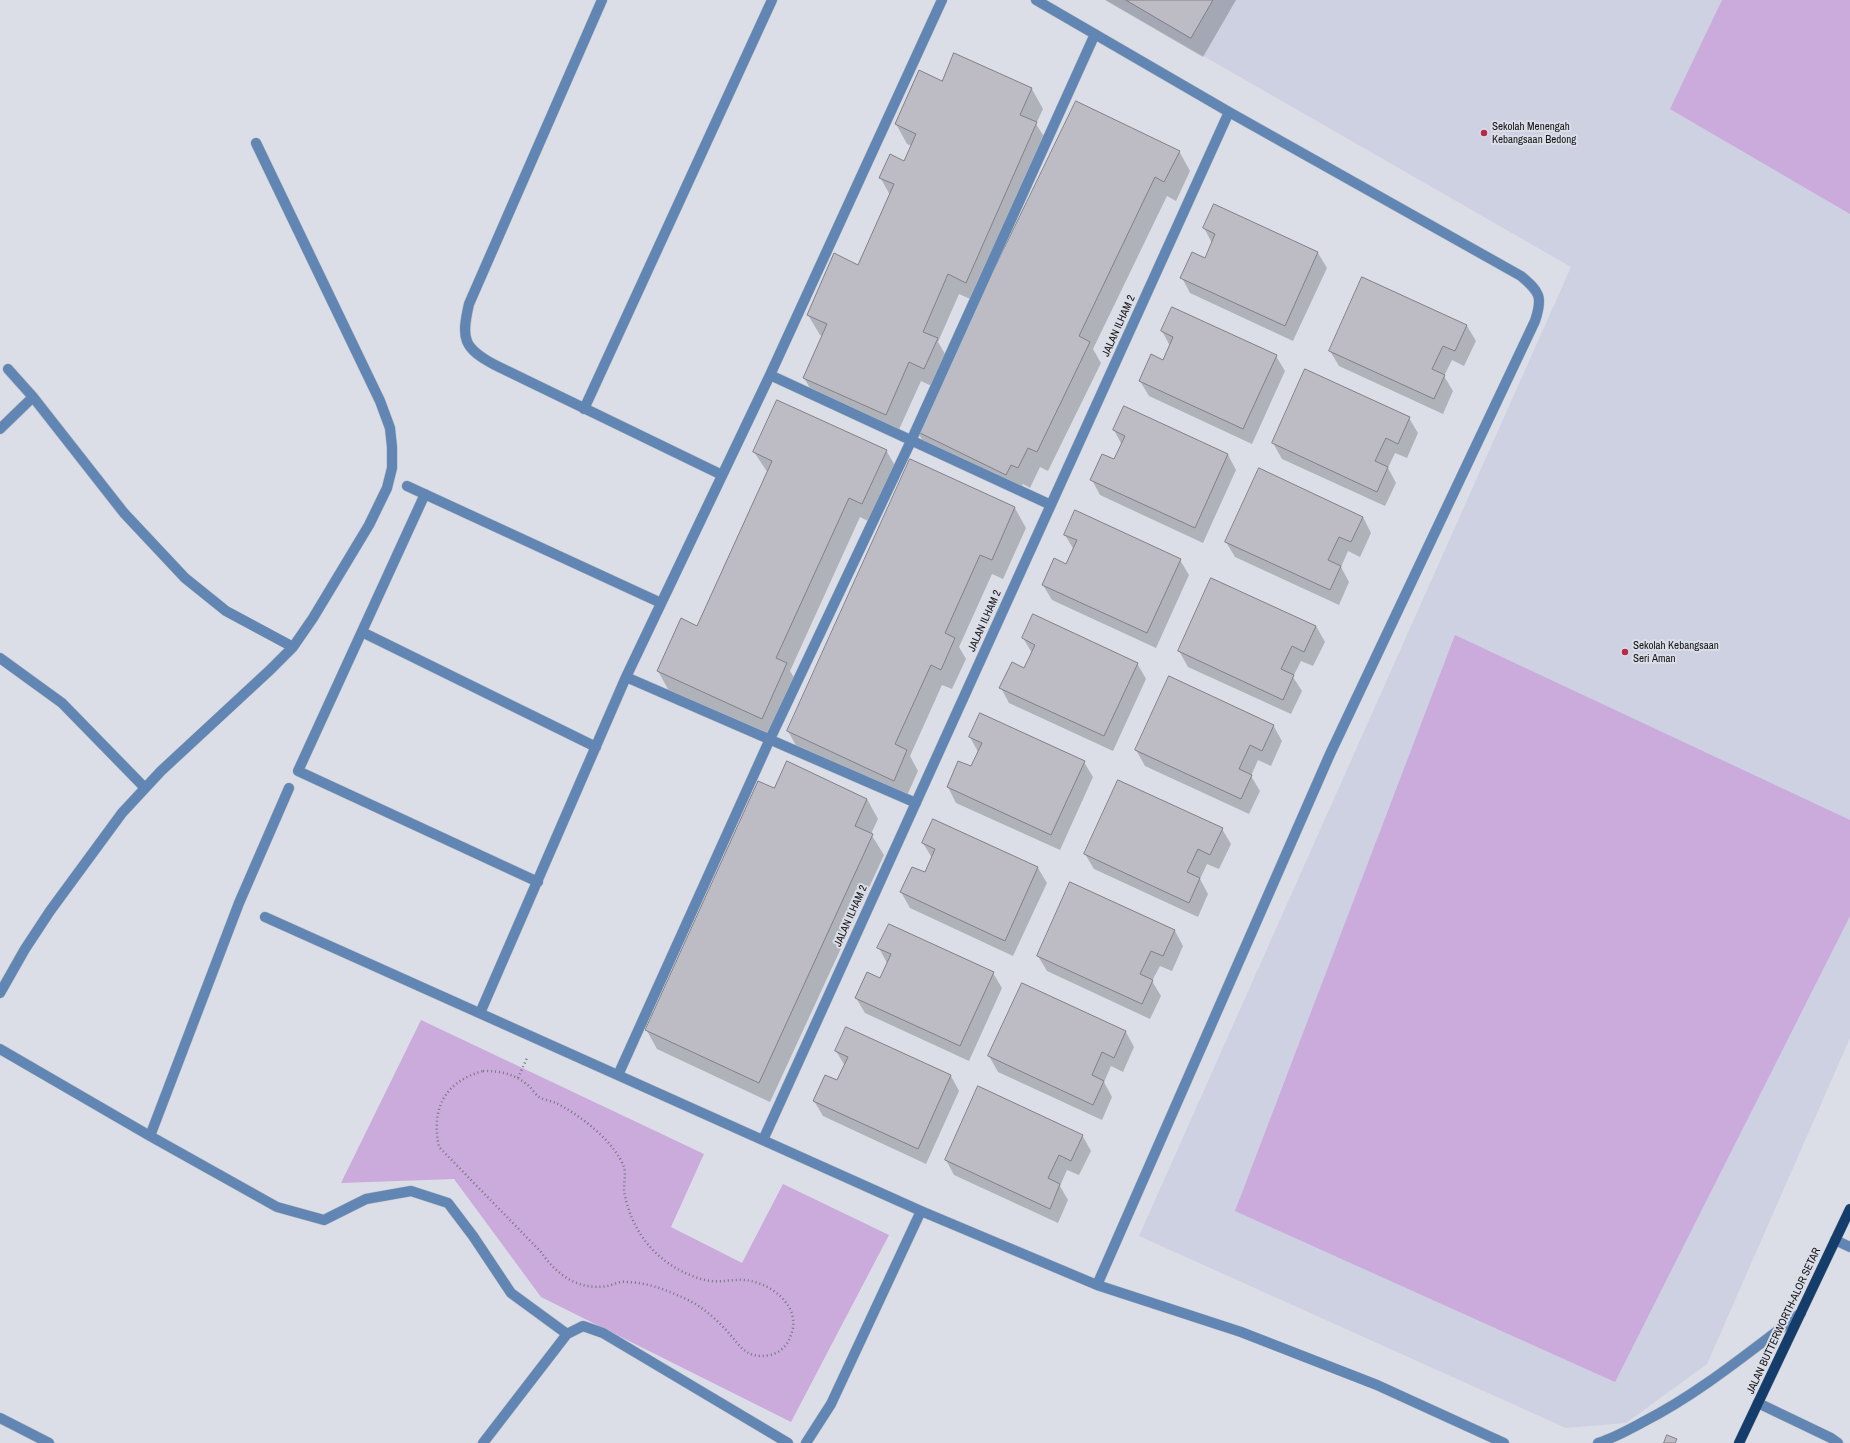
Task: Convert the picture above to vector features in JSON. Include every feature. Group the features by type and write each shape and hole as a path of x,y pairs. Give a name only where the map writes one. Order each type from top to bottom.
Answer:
{"main road":[{"name":"JALAN BUTTERWORTH-ALOR SETAR","path":"1739,1443 1850,1209"}],"street":[{"path":"602,0 469,304 464,323 465,337 477,356 722,475"},
{"path":"584,409 772,0"},
{"path":"480,1013 626,677 770,375 942,0"},
{"path":"1036,0 1229,112 1521,276 1537,292 1540,304 1535,321 1330,754 1097,1285"},
{"path":"618,1075 770,740 911,441 1095,34"},
{"name":"JALAN ILHAM 2","path":"763,1140 1229,112"},
{"path":"0,993 25,949 76,874 122,813 145,788 252,688 293,647 313,618 372,519 387,488 392,468 392,447 390,428 380,401 256,143"},
{"path":"8,369 33,397 124,513 185,578 226,611 293,647"},
{"path":"770,375 1051,505"},
{"path":"0,429 33,397"},
{"path":"408,486 661,603"},
{"path":"425,494 298,771 538,882"},
{"path":"362,632 596,747"},
{"path":"0,658 62,703 145,788"},
{"path":"626,677 916,802"},
{"path":"150,1136 238,903 289,788"},
{"path":"265,917 921,1211 1097,1285 1241,1332 1377,1385 1504,1443"},
{"path":"0,1049 150,1136 277,1207 324,1220 366,1199 411,1192 448,1203 511,1293 567,1334"},
{"path":"806,1443 831,1404 921,1211"},
{"path":"1835,1240 1850,1247"},
{"path":"1598,1443 1610,1439 1670,1409 1801,1313"},
{"path":"483,1443 567,1334 583,1326 603,1333 788,1443"},
{"path":"1758,1403 1831,1438 1838,1443"},
{"path":"0,1418 49,1443"}],"path":[{"path":"518,1078 528,1056"},
{"path":"483,1071 496,1071 518,1078 530,1086 538,1096 567,1109 588,1123 614,1151 624,1168 624,1189 628,1210 637,1228 649,1246 664,1260 682,1272 701,1279 722,1282 734,1280 758,1283 780,1296 789,1305 793,1315 794,1327 784,1348 773,1354 762,1356 750,1354 740,1348 726,1330 709,1314 689,1300 646,1284 623,1281 607,1286 592,1287 569,1280 550,1265 542,1252 439,1147 436,1132 437,1116 442,1101 450,1088 460,1080 483,1071"}],"shaded area":[{"name":"Sekolah Kebangsaan Seri Aman","path":"1106,0 1850,0 1850,1038 1707,1364 1626,1423 1566,1428 1139,1236 1571,267"},
{"path":"1722,0 1850,0 1850,214 1670,109"},
{"path":"1455,635 1850,820 1850,916 1615,1382 1235,1211"},
{"path":"421,1020 704,1154 671,1227 742,1263 783,1184 889,1235 791,1422 541,1297 454,1179 341,1183"}],"building":[{"path":"1126,0 1213,0 1191,38"},
{"path":"954,53 1032,88 1020,115 1037,122 966,283 948,274 923,332 938,338 924,369 909,362 886,415 803,378 827,324 807,315 834,253 858,265 894,184 879,178 890,154 904,161 916,134 895,124 919,70 942,81"},
{"path":"1076,101 1180,151 1164,182 1155,177 1079,336 1090,342 1037,452 1028,448 1018,468 1011,465 1006,475 916,431"},
{"path":"1214,204 1318,252 1285,326 1180,278 1192,252 1205,258 1215,234 1203,228"},
{"path":"1362,277 1467,325 1455,351 1443,346 1432,369 1445,375 1434,399 1329,351"},
{"path":"1172,307 1277,355 1243,429 1139,381 1151,354 1163,360 1173,337 1161,331"},
{"path":"1305,369 1410,417 1398,444 1386,438 1375,461 1388,467 1377,492 1272,443"},
{"path":"777,400 887,450 862,504 849,498 776,658 787,663 762,719 657,671 681,618 697,626 772,461 753,452"},
{"path":"1124,406 1228,454 1195,528 1090,480 1102,454 1114,459 1125,436 1113,430"},
{"path":"910,459 1015,507 992,560 980,555 945,633 955,638 941,670 931,665 895,744 907,750 894,781 787,731"},
{"path":"1259,468 1363,517 1351,542 1339,537 1328,560 1341,566 1330,590 1225,542"},
{"path":"1075,510 1181,559 1147,633 1042,585 1054,558 1066,564 1077,540 1064,535"},
{"path":"1211,578 1316,626 1304,652 1292,646 1281,669 1294,675 1283,700 1178,651"},
{"path":"1033,614 1138,663 1104,736 999,688 1012,662 1024,668 1035,645 1022,638"},
{"path":"1169,676 1274,725 1262,751 1250,745 1239,769 1252,775 1241,799 1135,750"},
{"path":"980,713 1085,761 1051,835 947,787 958,761 971,766 982,743 969,737"},
{"path":"787,761 867,799 855,826 873,834 759,1083 645,1030 758,781 774,788"},
{"path":"1118,780 1223,828 1210,855 1198,849 1187,872 1200,878 1189,903 1084,854"},
{"path":"933,819 1038,867 1005,941 900,892 912,867 925,872 935,849 922,843"},
{"path":"1070,882 1175,930 1163,956 1151,951 1140,974 1153,980 1142,1004 1037,956"},
{"path":"889,924 994,972 960,1046 855,998 867,972 880,978 891,954 877,948"},
{"path":"1022,983 1126,1031 1114,1058 1102,1052 1092,1075 1104,1081 1093,1105 988,1056"},
{"path":"846,1027 951,1075 918,1149 813,1101 825,1075 837,1080 848,1057 835,1051"},
{"path":"978,1086 1083,1135 1071,1161 1059,1155 1048,1178 1060,1184 1050,1209 945,1160"},
{"path":"1667,1435 1677,1439 1675,1443 1664,1443"}],"place":[{"name":"Sekolah Menengah Kebangsaan Bedong","path":"1484,133"},
{"name":"Sekolah Kebangsaan Seri Aman","path":"1625,652"}]}
